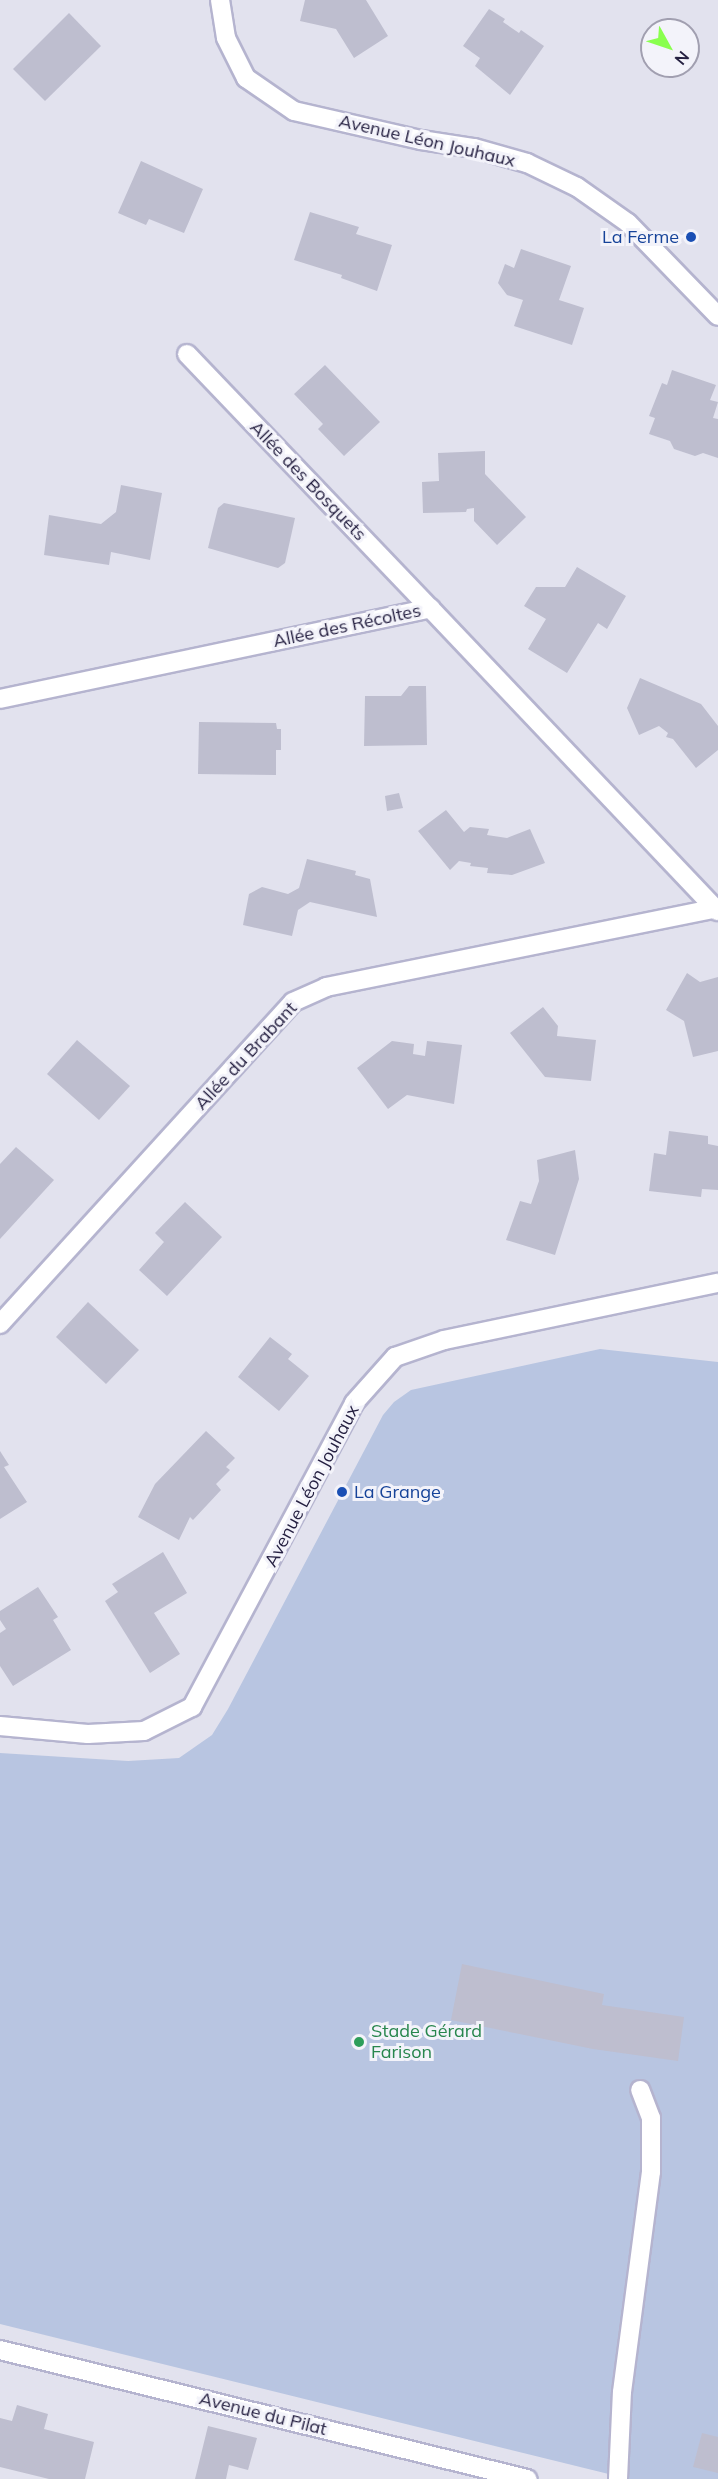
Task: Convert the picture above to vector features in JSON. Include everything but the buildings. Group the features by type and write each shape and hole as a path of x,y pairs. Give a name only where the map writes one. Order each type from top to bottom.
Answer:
{"street":[{"name":"Avenue Léon Jouhaux","path":"220,0 226,38 246,78 294,111 421,140 474,148 527,164 577,187 628,223 718,316"},
{"name":"Allée des Bosquets","path":"187,354 430,609"},
{"name":"Allée des Récoltes","path":"0,699 430,609 717,909"},
{"name":"Allée du Brabant","path":"0,1324 293,1002 326,987 717,909"},
{"name":"Avenue Léon Jouhaux","path":"0,1726 88,1734 144,1731 192,1707 354,1402 395,1357 444,1340 718,1283"},
{"path":"618,2479 622,2392 651,2172 651,2118 640,2090"},
{"name":"Avenue du Pilat","path":"0,2350 527,2479"}],"shaded area":[{"name":"Stade Gérard Farison","path":"600,1349 718,1362 718,2479 629,2479 0,2324 0,1753 128,1761 179,1758 212,1735 228,1709 383,1415 394,1402 411,1390"}],"place":[{"name":"La Ferme","path":"691,237"},
{"name":"La Grange","path":"342,1492"},
{"name":"Stade Gérard Farison","path":"359,2042"}]}
